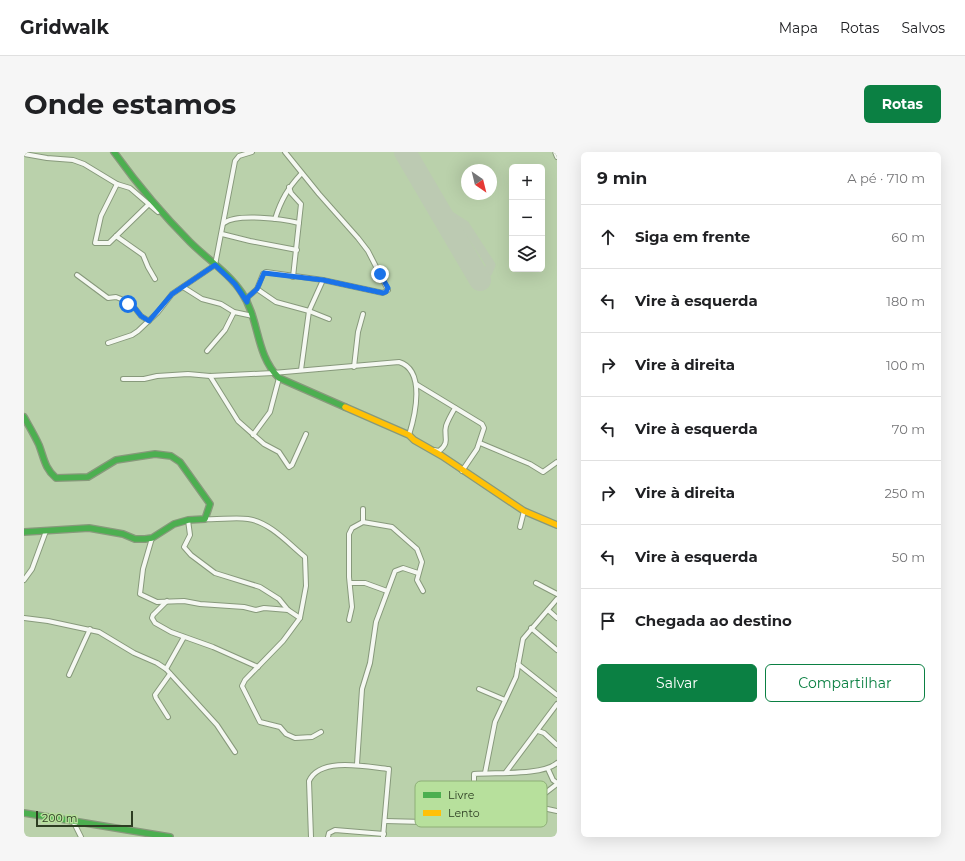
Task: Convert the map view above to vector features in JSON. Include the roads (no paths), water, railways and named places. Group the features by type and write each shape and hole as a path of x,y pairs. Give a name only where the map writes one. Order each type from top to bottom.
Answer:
{"street":[{"path":"114,152 136,184 166,218"},
{"path":"108,342 132,335 149,321 172,294 215,265 235,161 239,156 252,152"},
{"path":"247,302 248,297 257,289 264,273 323,280 383,293 388,290 363,244 301,174 284,152"},
{"path":"555,152 557,157"},
{"path":"24,160 25,154 76,161 117,184 130,188 166,218 235,284 247,302 253,316 262,352 273,373 279,378 409,435 414,440 442,456 462,472 524,511 557,525"},
{"path":"275,219 282,197 301,174"},
{"path":"117,184 101,216 94,242 109,243 149,204"},
{"path":"130,188 136,184"},
{"path":"289,187 291,193 301,204 293,277"},
{"path":"224,223 229,220 252,218 275,219 299,223"},
{"path":"222,234 297,250"},
{"path":"116,236 143,255 155,279"},
{"path":"77,275 108,298 116,297 134,307 141,316 149,321"},
{"path":"301,370 309,311 323,280"},
{"path":"183,287 202,299 220,304 234,312 253,316"},
{"path":"257,289 276,302 309,311 329,319"},
{"path":"207,351 225,330 234,312"},
{"path":"354,367 358,332 363,314"},
{"path":"124,379 134,380 157,376 188,374 210,376 273,373 399,362 410,368 416,384 414,414 409,435"},
{"path":"210,376 238,421 253,435 279,452 289,467 298,455 306,434"},
{"path":"253,435 270,412 279,378"},
{"path":"416,384 482,424 484,428 480,443 462,472"},
{"path":"430,449 435,451 443,448 447,439 446,426 455,408"},
{"path":"24,417 39,446 42,459 51,474 56,478 88,477 111,461 140,455 155,454 176,458 209,501 209,510 204,519"},
{"path":"480,443 496,448 543,472 557,462"},
{"path":"363,509 363,522"},
{"path":"520,527 524,511"},
{"path":"24,532 89,528 123,534 135,539 152,538 174,524 188,520 234,518 257,521 275,532 286,543 290,544 305,557 306,586 300,618 287,637 242,686 260,722 280,727 286,734 295,738 312,737 321,732"},
{"path":"188,520 190,535 184,547 191,555 215,573 260,587 282,602 288,610 300,618"},
{"path":"349,620 352,606 350,583 350,532 352,528 363,522 382,524 399,531 419,552 422,562 418,573 418,584 423,592"},
{"path":"24,580 32,569 46,531"},
{"path":"152,538 142,569 140,594 157,602 184,601 200,604 244,607 256,610 264,608 288,610"},
{"path":"356,764 362,689 370,663 376,622 395,571 403,568 418,573"},
{"path":"350,583 366,583 387,591"},
{"path":"536,583 557,594"},
{"path":"486,773 494,722 516,677 521,645 531,628 557,599"},
{"path":"167,601 152,615 153,621 171,632 213,647 258,667"},
{"path":"548,610 557,618"},
{"path":"24,618 90,629 106,635 134,653 157,663 166,669 217,725 235,752"},
{"path":"531,628 557,650"},
{"path":"69,675 90,629"},
{"path":"166,669 184,637"},
{"path":"518,664 557,695"},
{"path":"168,717 155,695 170,674"},
{"path":"479,689 505,700"},
{"path":"506,772 538,732 557,704"},
{"path":"538,732 544,733 557,744"},
{"path":"474,781 474,774 536,771 548,768 557,763"},
{"path":"311,837 309,781 311,776 321,769 341,765 356,764 389,768 383,836 335,830 329,833 328,837"},
{"path":"547,791 557,783 553,780 548,768"},
{"path":"547,808 557,811"},
{"path":"24,813 73,820 140,835 166,837"},
{"path":"73,820 81,837"},
{"path":"385,821 415,822"}]}
